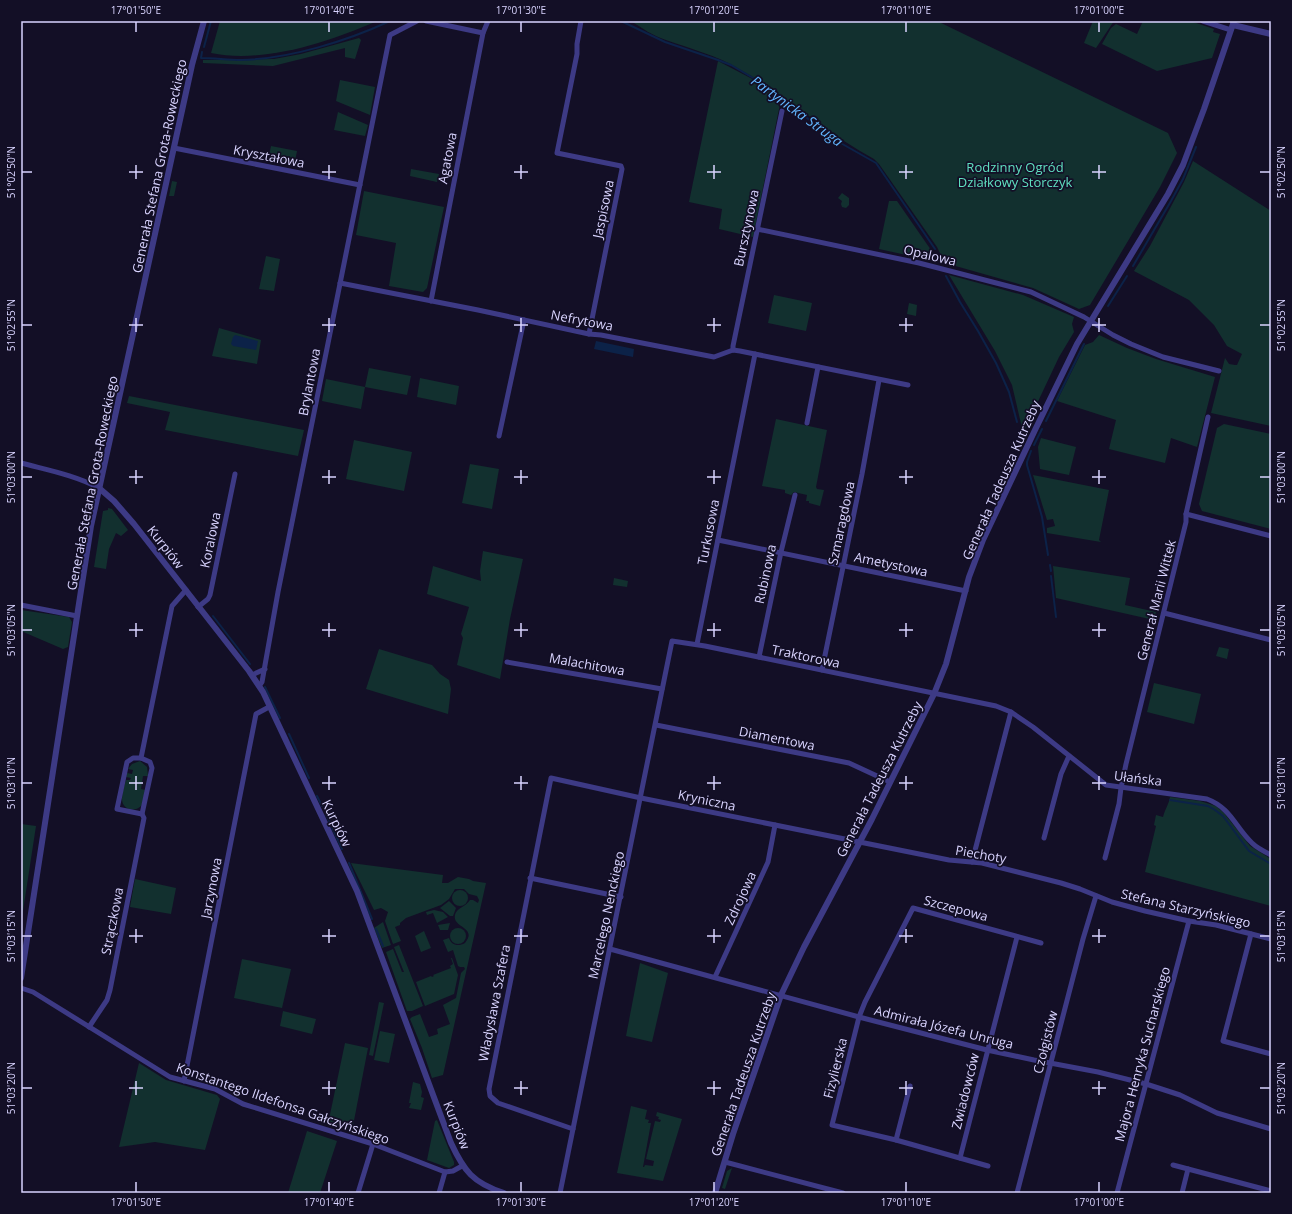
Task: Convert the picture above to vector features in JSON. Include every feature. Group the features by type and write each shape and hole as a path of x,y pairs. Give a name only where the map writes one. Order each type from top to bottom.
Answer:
{"street":[{"name":"Generała Stefana Grota-Roweckiego","path":"21,978 91,526 194,55 204,21"},
{"name":"Brylantowa","path":"259,686 262,682 265,669 278,592 390,35 417,21"},
{"path":"426,21 483,33"},
{"name":"Agatowa","path":"431,301 483,33 488,21"},
{"name":"Jaspisowa","path":"581,21 577,44 577,54 557,153 621,166 622,169 589,334"},
{"path":"1203,21 1271,34"},
{"name":"Generała Tadeusza Kutrzeby","path":"715,1193 738,1120 781,996 804,947 860,841 934,694 952,647 966,590 982,542 1060,377 1091,321 1179,174 1204,109 1232,27"},
{"name":"Bursztynowa","path":"734,350 733,346 782,111"},
{"name":"Kryształowa","path":"174,148 360,185"},
{"name":"Opalowa","path":"757,230 920,263 1031,292 1091,321 1113,335 1145,350 1219,371"},
{"name":"Nefrytowa","path":"340,284 431,301 589,334 714,357 734,350"},
{"path":"499,436 524,320"},
{"path":"734,350 908,385"},
{"name":"Turkusowa","path":"697,644 755,354"},
{"path":"807,423 818,367"},
{"name":"Szmaragdowa","path":"822,670 862,474 879,380"},
{"name":"Generał Marii Wittek","path":"1105,858 1186,522 1186,514 1208,418"},
{"path":"21,463 72,476 99,488"},
{"name":"Koralowa","path":"198,607 208,599 210,595 235,474"},
{"name":"Kurpiów","path":"99,488 114,501 134,524 259,686 357,891 451,1143 462,1166 473,1178 484,1185 504,1193"},
{"name":"Rubinowa","path":"759,657 781,552 795,495"},
{"path":"1186,514 1271,536"},
{"name":"Ametystowa","path":"718,540 966,590"},
{"path":"142,814 117,809 127,762 133,758 141,758 172,606 186,590"},
{"path":"21,605 77,616"},
{"path":"1164,612 1271,640"},
{"name":"Traktorowa","path":"672,642 697,644 934,694"},
{"name":"Marcelego Nenckiego","path":"560,1193 672,642"},
{"name":"Malachitowa","path":"507,662 662,689"},
{"path":"252,675 265,669"},
{"name":"Ułańska","path":"934,694 996,706 1011,712 1033,727 1106,786 1167,792 1208,799 1223,807 1252,844 1271,855"},
{"name":"Jarzynowa","path":"184,1081 256,714 269,707"},
{"path":"972,862 1011,712"},
{"name":"Diamentowa","path":"656,725 849,763 890,782"},
{"path":"1044,838 1061,774 1069,756"},
{"name":"Strączkowa","path":"89,1027 107,1000 110,990 144,818 142,814 152,768 150,762 141,758"},
{"name":"Kryniczna","path":"551,778 641,798 860,841"},
{"name":"Władysława Szafera","path":"551,778 489,1089 490,1096 498,1104 573,1129"},
{"name":"Zdrojowa","path":"715,977 768,862 775,825"},
{"name":"Piechoty","path":"860,841 950,860 972,862 1061,883 1096,896"},
{"path":"530,878 621,897"},
{"name":"Stefana Starzyńskiego","path":"1096,896 1112,902 1189,921 1216,925 1271,939"},
{"name":"Czołgistów","path":"1017,1193 1083,939 1096,896"},
{"name":"Szczepowa","path":"859,1017 865,1002 913,908 1041,943"},
{"name":"Majora Henryka Sucharskiego","path":"1117,1193 1189,921"},
{"path":"1251,934 1223,1041 1271,1054"},
{"name":"Zwiadowców","path":"960,1158 1017,937"},
{"name":"Admirała Józefa Unruga","path":"610,949 859,1017 987,1050 1098,1072 1146,1084 1180,1095 1218,1113 1271,1129"},
{"name":"Konstantego Ildefonsa Gałczyńskiego","path":"21,988 33,992 170,1077 215,1089 243,1104 373,1144 445,1172"},
{"name":"Fizylierska","path":"859,1017 832,1125 896,1140"},
{"path":"910,1086 896,1140 988,1166"},
{"path":"358,1193 373,1144"},
{"path":"724,1162 843,1193"},
{"path":"1173,1165 1271,1191"},
{"path":"439,1193 445,1172 453,1171 462,1166"},
{"path":"1182,1193 1188,1169"}],"green space":[{"path":"220,21 377,21 338,36 296,49 253,56 231,56 211,53"},
{"name":"Rodzinny Ogród Działkowy Storczyk","path":"631,21 937,21 1168,133 1177,153 1160,187 1090,305 1079,309 1033,288 945,263 937,247 874,159 839,138 757,79 712,56 661,38"},
{"path":"1093,21 1114,21 1096,48 1084,43"},
{"path":"1143,21 1190,21 1214,29 1213,32 1220,34 1212,58 1157,71 1102,44 1111,28 1116,24 1137,34"},
{"path":"359,38 361,40 355,59 345,57 345,48 273,66 203,63 203,60 274,59 301,54"},
{"path":"718,61 760,83 781,99 753,237 719,229 722,209 689,202"},
{"path":"340,80 375,87 370,115 336,101"},
{"path":"338,112 368,125 365,136 334,130"},
{"path":"271,146 297,151 294,166 268,161"},
{"path":"1193,161 1271,211 1271,426 1211,413 1225,358 1229,364 1237,365 1242,354 1227,346 1214,325 1189,300 1134,271 1150,246 1184,182"},
{"path":"411,169 439,174 437,182 410,176"},
{"path":"172,181 177,182 174,196 169,196"},
{"path":"364,191 444,207 427,288 423,292 389,286 396,243 356,235"},
{"path":"842,193 849,198 849,205 846,208 842,207 842,201 838,198"},
{"path":"889,201 897,201 931,250 920,258 879,249"},
{"path":"266,256 280,259 274,291 259,289"},
{"path":"949,275 1023,295 1074,317 1072,324 1074,332 1059,357 1025,429 1022,428 1012,385 995,351"},
{"path":"774,295 812,303 806,331 768,323"},
{"path":"909,303 917,305 916,316 907,314"},
{"path":"219,328 261,340 257,364 212,356"},
{"path":"1099,335 1156,359 1215,377 1197,447 1171,438 1165,463 1109,449 1116,420 1057,401 1085,345 1093,342"},
{"path":"369,368 411,376 407,395 365,387"},
{"path":"420,378 459,386 456,405 417,397"},
{"path":"326,379 365,387 361,409 322,401"},
{"path":"129,396 304,430 298,456 165,430 170,412 127,403"},
{"path":"776,419 827,430 816,487 817,489 824,490 820,506 806,501 807,495 794,492 791,495 785,493 785,490 762,486"},
{"path":"1224,424 1271,434 1271,529 1202,511 1199,504 1217,428"},
{"path":"1041,438 1076,447 1069,475 1040,469 1038,447"},
{"path":"354,440 412,452 404,491 346,479"},
{"path":"470,464 499,469 492,509 462,503"},
{"path":"1033,475 1109,490 1099,540 1101,542 1047,533 1047,528 1055,526 1053,519 1047,520"},
{"path":"108,508 112,509 128,530 121,536 116,533 109,549 106,569 94,567 103,511 108,510"},
{"path":"483,551 523,559 510,619 500,679 457,665 463,638 461,634 469,607 427,594 433,566 481,581 480,571"},
{"path":"1053,566 1130,578 1125,605 1156,612 1154,620 1056,598"},
{"path":"614,578 628,581 627,587 613,585"},
{"path":"21,610 69,617 72,622 68,647 63,649 21,631"},
{"path":"1219,647 1229,649 1227,659 1216,656"},
{"path":"379,649 432,665 440,674 449,680 451,689 448,714 366,689"},
{"path":"1154,683 1201,694 1194,724 1147,712"},
{"path":"140,761 147,767 148,776 143,776 141,789 145,790 143,800 141,806 138,808 129,809 124,805 122,799 126,780 130,780 131,778 126,777 127,773 132,774 133,770 128,769 132,764"},
{"path":"1170,797 1200,801 1216,806 1224,813 1250,846 1271,859 1271,906 1145,872 1156,826 1154,825 1156,815 1163,817"},
{"path":"21,824 36,826 21,924"},
{"path":"351,863 443,875 442,883 448,883 458,877 486,883 443,1075 432,1078 410,1019 420,1014 429,1037 438,1034 437,1029 450,1024 443,1005 456,998 461,973 465,969 464,967 458,966 453,950 448,952 443,940 449,938 453,944 457,945 465,943 468,938 467,931 457,923 455,915 459,909 470,900 478,903 479,900 477,896 469,894 464,889 455,889 449,899 441,905 406,918 400,923 400,925 395,927 401,941 393,944 385,921 388,912 381,908 374,910"},
{"path":"135,879 176,888 171,914 130,907"},
{"path":"460,890 467,895 468,898 463,905 460,906 453,901 452,898 457,891"},
{"path":"449,901 456,908 453,916 450,916 440,908"},
{"path":"434,910 443,912 448,917 437,923 433,913 427,915 426,912"},
{"path":"383,922 391,945 382,948 374,928"},
{"path":"450,923 448,930 440,930 438,925"},
{"path":"458,928 465,933 466,936 461,943 458,944 451,939 450,936 455,929"},
{"path":"424,931 431,948 421,952 415,936"},
{"path":"399,945 423,1006 412,1011 407,1011 386,952 393,949 402,972 404,972 394,947"},
{"path":"451,958 458,975 454,994 425,1006 416,982 431,976 432,977 434,976 433,975 451,968 450,966 453,964"},
{"path":"242,959 291,969 282,1008 234,998"},
{"path":"640,963 668,973 652,1042 626,1036"},
{"path":"379,1002 384,1003 373,1056 369,1055"},
{"path":"283,1011 316,1019 312,1034 280,1026"},
{"path":"380,1031 395,1034 389,1063 374,1060"},
{"path":"345,1043 368,1048 352,1131 328,1124"},
{"path":"139,1063 166,1080 217,1095 220,1099 205,1150 155,1142 119,1147"},
{"path":"413,1082 420,1084 422,1092 421,1097 424,1098 421,1110 409,1108 411,1103 409,1103"},
{"path":"631,1106 647,1110 645,1119 649,1120 648,1123 651,1123 643,1167 645,1165 653,1166 654,1161 646,1159 655,1121 660,1122 661,1120 656,1116 657,1112 682,1119 663,1181 617,1173"},
{"path":"437,1120 454,1162 454,1165 449,1168 427,1160 435,1121"},
{"path":"307,1131 337,1141 320,1193 288,1193"},
{"path":"732,1168 725,1189 722,1188 727,1171"}],"water":[{"path":"235,335 258,341 256,350 233,346 231,344"},
{"path":"596,341 634,349 633,357 594,349"}],"waterway":[{"path":"204,47 211,21"},
{"name":"Partynicka Struga","path":"202,52 201,58 241,60 278,56 317,48 337,42 390,21"},
{"name":"Partynicka Struga","path":"621,21 665,42 731,65 760,82 837,141 876,163 935,249"},
{"path":"1133,266 1183,179 1196,147"},
{"name":"Partynicka Struga","path":"946,276 996,363 1009,392 1017,422"},
{"path":"1108,306 1127,276"},
{"path":"1046,421 1084,344"},
{"path":"1034,445 1042,429"},
{"name":"Partynicka Struga","path":"1031,451 1027,465 1042,517 1048,555"},
{"name":"Partynicka Struga","path":"1050,565 1051,571"},
{"name":"Partynicka Struga","path":"1051,576 1056,617"},
{"path":"213,616 250,664"},
{"path":"265,687 280,718"},
{"path":"289,734 309,778"},
{"path":"317,796 322,806"},
{"name":"Partynicka Struga","path":"1170,800 1208,806 1215,810 1223,816 1249,851 1271,864"},
{"path":"326,814 342,849"},
{"path":"349,863 372,919"},
{"path":"376,929 383,946"}]}
